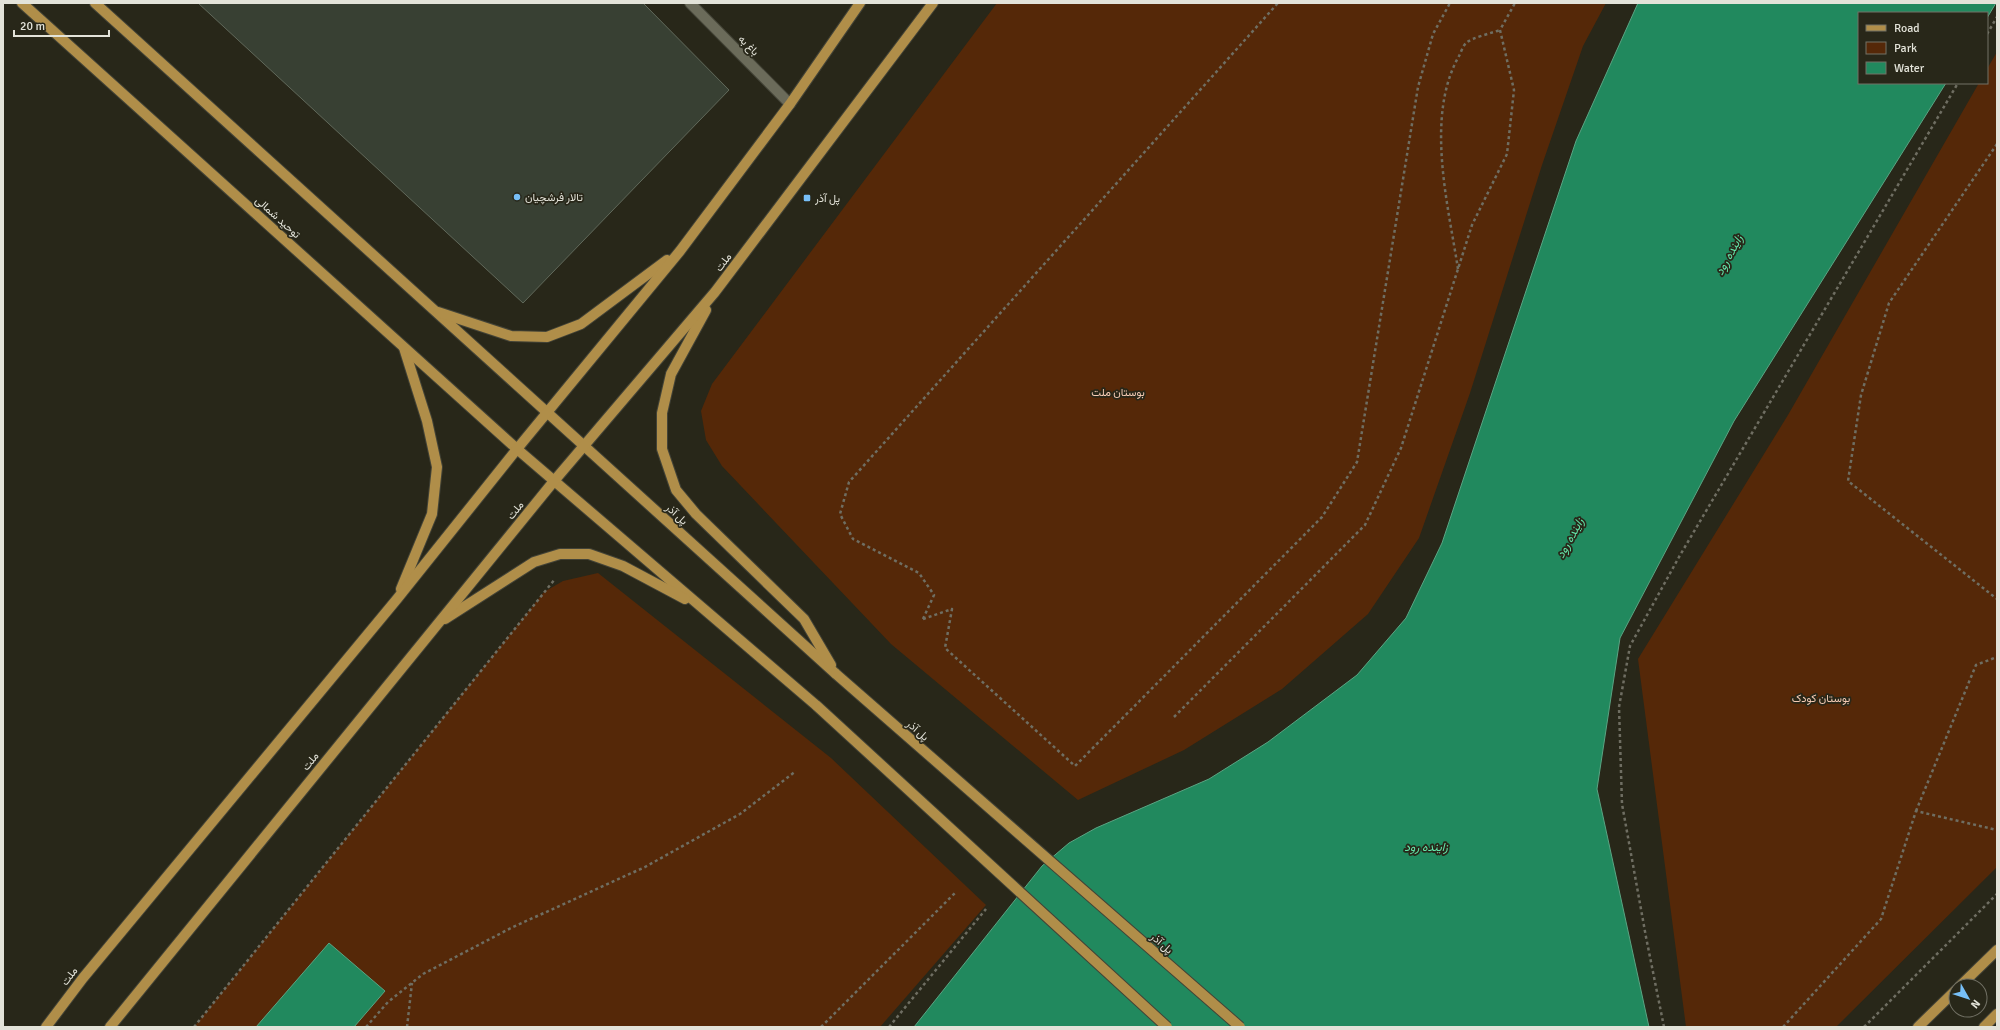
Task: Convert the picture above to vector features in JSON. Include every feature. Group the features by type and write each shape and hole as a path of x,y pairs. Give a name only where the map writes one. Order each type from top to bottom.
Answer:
{"main road":[{"name":"توحید شمالی","path":"22,3 517,449"},
{"path":"95,3 547,414"},
{"name":"ملت","path":"46,1027 83,978 397,599 517,449 680,251 790,104 860,3"},
{"name":"ملت","path":"110,1027 554,481 715,292 933,3"},
{"path":"434,311 511,336 548,337 582,324 680,251"},
{"path":"715,292 671,374 662,413 662,449 676,490 696,514 804,619 836,674"},
{"path":"397,599 432,514 437,467 427,421 404,348"},
{"name":"پل آذر","path":"547,414 836,674 1240,1027"},
{"path":"517,449 817,706 1167,1027"},
{"path":"438,623 534,562 560,554 589,554 623,566 703,608"},
{"path":"1968,978 1997,950"},
{"path":"1918,1027 1948,998"},
{"path":"1984,1027 1997,1014"}],"street":[{"name":"باغ به","path":"690,3 790,104"}],"path":[{"path":"1278,3 849,482 840,514 853,539 919,573 934,594 923,619 952,609 945,648 1075,766 1322,518 1357,462 1418,87 1433,34 1450,3"},
{"path":"1459,269 1444,170 1441,136 1442,100 1452,68 1466,43 1500,30 1515,3"},
{"path":"1988,32 1997,18"},
{"path":"1174,717 1365,525 1401,448 1472,225 1507,154 1514,90 1500,30"},
{"path":"1664,1027 1646,938 1622,804 1619,707 1630,646 1679,557 1957,84"},
{"path":"1997,144 1889,303 1861,395 1848,481 1997,599"},
{"path":"194,1027 574,554"},
{"path":"1783,1027 1881,919 1916,811 1976,665 1997,657"},
{"path":"366,1027 388,1002 423,974 511,928 652,863 740,814 796,771"},
{"path":"1916,811 1997,830"},
{"path":"821,1027 955,892"},
{"path":"1864,1027 1997,894"},
{"path":"888,1027 986,909"},
{"path":"407,1027 412,983"}],"green space":[{"name":"بوستان ملت","path":"997,3 1606,3 1583,46 1542,165 1470,393 1419,538 1368,614 1282,689 1184,750 1078,800 891,644 722,466 706,440 701,411 712,384"},
{"name":"بوستان کودک","path":"1997,52 1997,867 1836,1027 1686,1027 1638,659 1788,415 1978,84 1988,84 1988,67"},
{"path":"598,573 831,758 986,905 880,1027 194,1027 544,592 563,581"}],"water":[{"name":"زاینده رود","path":"1638,3 1996,3 1988,16 1988,12 1858,12 1858,84 1945,84 1734,421 1620,638 1597,789 1649,1027 914,1027 1042,866 1069,843 1096,828 1209,779 1268,742 1357,675 1406,618 1442,543 1576,141"},
{"path":"329,943 385,991 354,1027 256,1027"}],"building":[{"name":"تالار فرشچیان","path":"198,3 643,3 729,90 523,303"}],"place":[{"name":"تالار فرشچیان","path":"517,197"},
{"name":"پل آذر","path":"807,198"}]}
